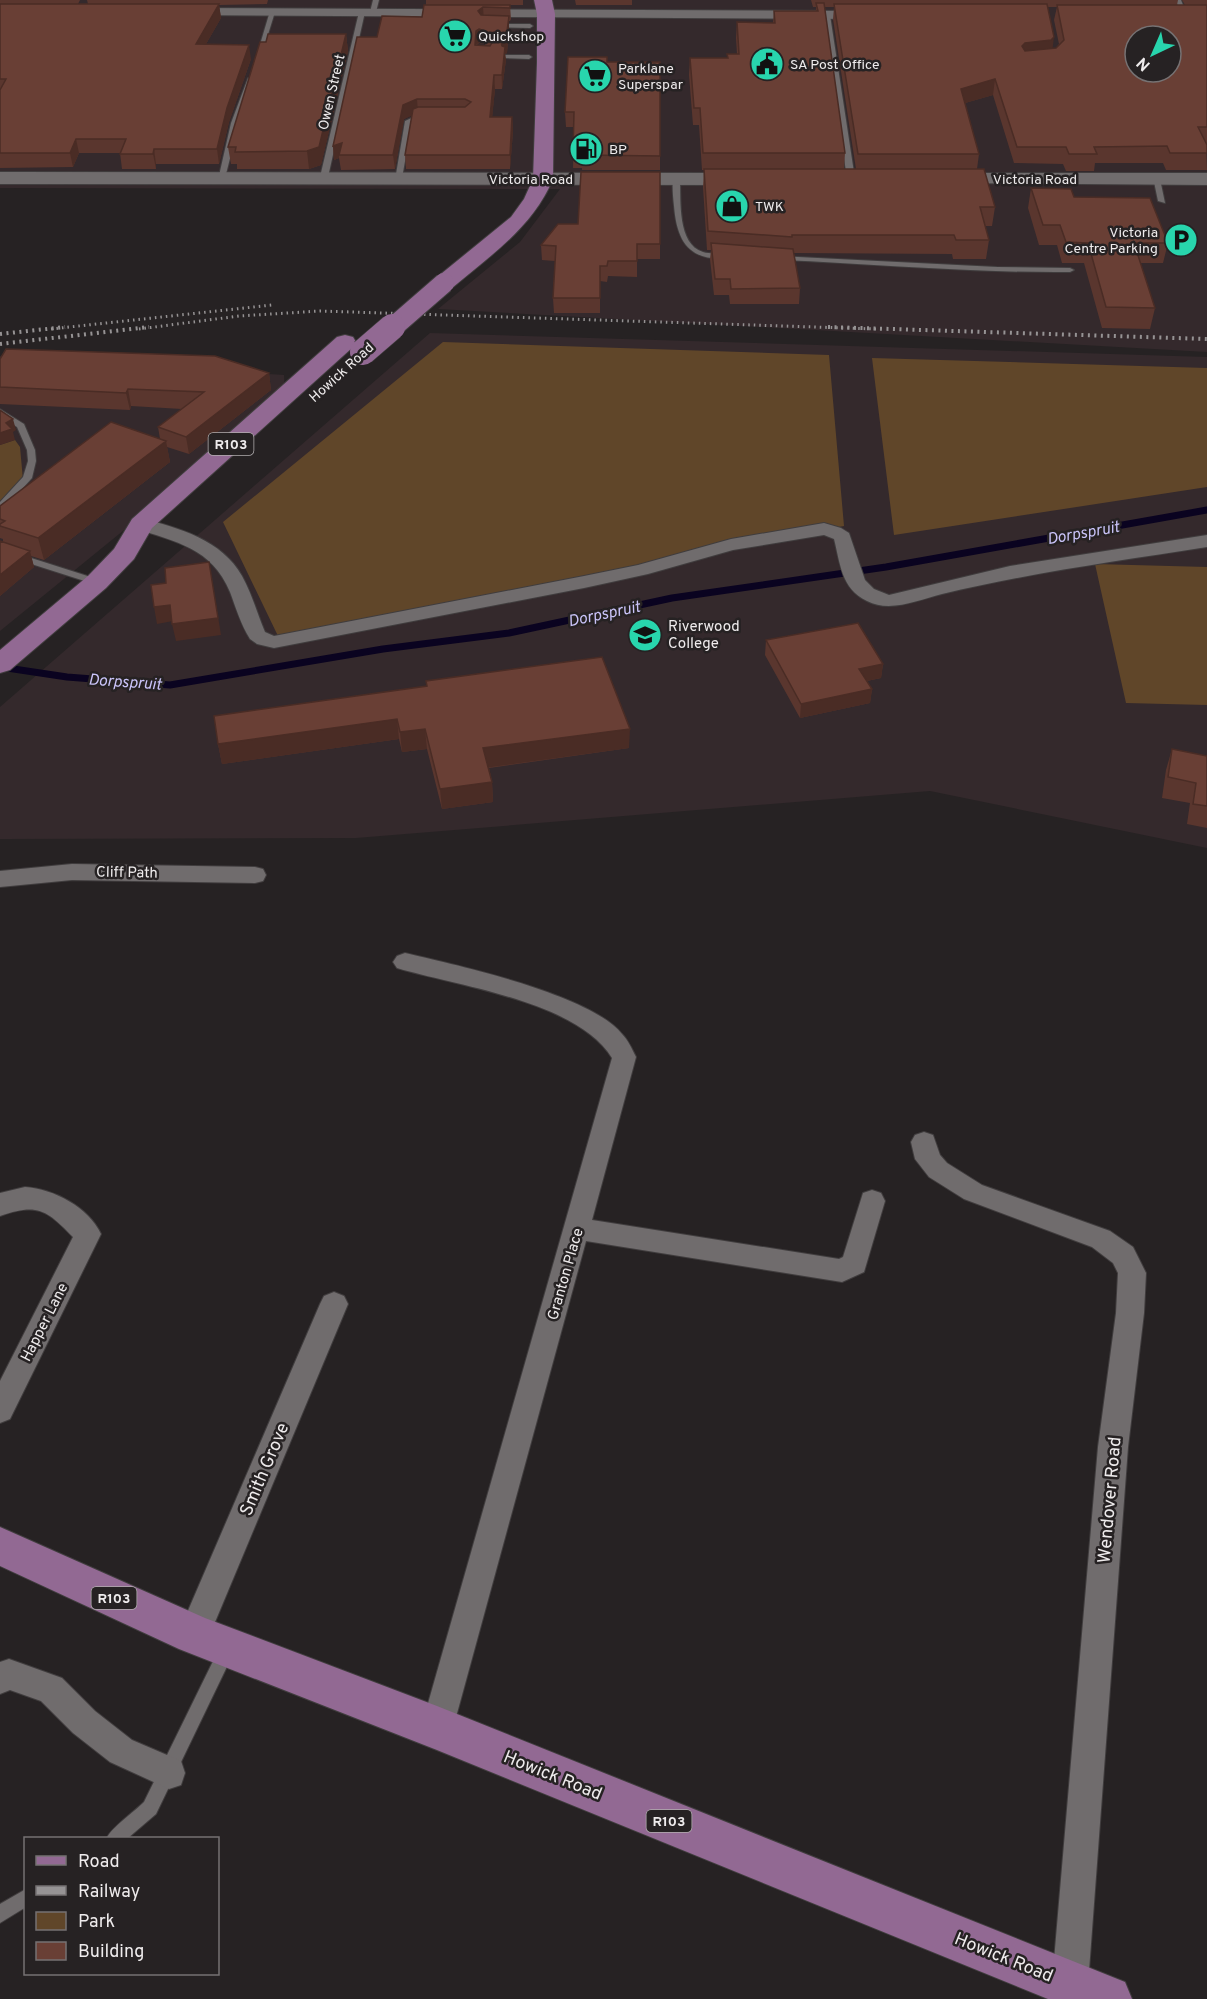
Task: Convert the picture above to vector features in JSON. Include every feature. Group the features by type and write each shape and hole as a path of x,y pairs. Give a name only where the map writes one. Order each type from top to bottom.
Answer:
{"main road":[{"name":"R103","path":"533,179 529,57 537,11"},
{"name":"R103","path":"533,179 537,11"},
{"name":"Victoria Road","path":"0,178 769,179"},
{"name":"Howick Road","path":"0,664 97,582 152,528 354,347 434,281 501,217 533,179"},
{"path":"827,179 875,179"},
{"name":"Victoria Road","path":"922,179 1207,179"},
{"name":"Howick Road","path":"0,1546 212,1640 437,1728 1089,1991"}],"street":[{"path":"177,12 272,12 370,8 485,19 537,11 885,15"},
{"path":"152,528 197,544 226,565 237,585 257,635 270,642 281,642 423,612 584,582 641,570 731,545 806,531 825,529 840,535 843,539 847,561 859,587 876,599 889,602 1010,572 1207,542"},
{"name":"Cliff Path","path":"0,879 37,874 95,872 255,875"},
{"name":"Granton Place","path":"405,962 497,984 540,999 583,1019 622,1048 624,1057 437,1728"},
{"name":"Wendover Road","path":"924,1142 928,1159 938,1170 974,1192 1000,1204 1101,1239 1123,1255 1132,1273 1130,1313 1113,1447 1089,1991"},
{"name":"Happer Lane","path":"0,1205 18,1198 43,1198 71,1217 88,1234 0,1410"},
{"path":"577,1229 842,1271 854,1264 872,1201"},
{"name":"Smith Grove","path":"212,1640 334,1304"},
{"path":"0,1678 9,1674 51,1689 84,1722 121,1751 169,1773"}],"lane":[{"path":"1178,0 1185,14"},
{"name":"Owen Street","path":"324,177 370,8"},
{"path":"256,64 272,12"},
{"path":"827,15 851,179"},
{"path":"506,57 529,57"},
{"path":"221,178 235,123 252,74"},
{"path":"398,178 409,121 418,117 437,117"},
{"path":"676,179 682,232 688,245 699,253 739,257"},
{"path":"1155,179 1162,201"},
{"path":"775,258 913,267 1026,271 1070,270"},
{"path":"0,412 21,426 31,450 32,461 27,478 0,508"},
{"path":"0,551 97,582"},
{"path":"118,1837 150,1808 169,1773 212,1640"},
{"path":"0,1914 24,1898"}],"shaded area":[{"path":"0,0 1207,0 1207,352 438,309 520,242 560,189 0,188"},
{"name":"Riverwood College","path":"430,333 1207,357 1207,848 930,791 356,838 0,839 0,707"},
{"path":"0,356 284,375 285,399 0,631"}],"green space":[{"path":"443,342 829,355 844,526 278,636 223,522"},
{"path":"872,358 1207,368 1207,487 894,535"},
{"path":"15,440 20,447 23,480 0,501 0,445"},
{"path":"1095,564 1207,567 1207,705 1126,703"}],"building":[{"path":"816,3 824,3 845,153 703,153 700,108 694,108 690,58 728,58 727,54 739,54 737,22 775,23 774,11 818,11"},
{"path":"0,4 219,4 196,44 249,45 227,108 217,149 154,149 153,154 120,154 126,139 76,139 70,153 0,153 0,90 6,79 0,79"},
{"path":"834,4 1047,4 1054,37 1051,40 1025,43 1022,46 1025,51 1056,48 1064,40 1057,5 1207,5 1207,127 1198,127 1207,145 1207,153 1170,153 1167,146 1094,147 1097,154 1069,154 1066,147 1017,147 995,79 961,89 979,154 858,154"},
{"path":"424,5 510,5 510,8 483,7 478,11 481,15 509,16 506,39 501,42 505,47 502,75 494,75 490,117 512,117 510,155 405,155 413,109 418,107 465,107 471,102 465,99 417,99 403,105 393,155 339,155 342,143 333,146 357,37 377,37 382,16 422,17","holes":["479,29 485,31 485,38 493,41 490,46 475,45 476,31"]},
{"path":"268,34 346,34 319,147 307,151 235,152 236,147 228,147 260,42 266,42"},
{"path":"568,57 607,57 607,62 660,62 660,156 573,153 574,112 565,112"},
{"path":"704,169 984,169 995,207 980,207 989,240 956,240 954,235 792,235 792,237 708,231"},
{"path":"581,172 660,172 660,244 637,244 637,261 608,261 607,266 600,266 600,298 553,298 556,246 541,245 558,224 578,224"},
{"path":"1031,188 1071,189 1074,197 1150,198 1168,243 1134,243 1155,308 1106,307 1088,243 1066,242 1060,225 1043,225"},
{"path":"711,243 793,249 800,288 731,289 730,279 715,279"},
{"path":"6,349 215,356 269,373 186,437 158,427 204,392 128,389 126,393 0,387 0,359"},
{"path":"0,410 13,419 6,423 12,429 0,433"},
{"path":"111,422 166,441 38,538 0,526 5,521 0,519 0,506"},
{"path":"0,541 30,551 0,575"},
{"path":"209,562 218,618 172,624 170,605 154,607 151,585 166,583 165,568"},
{"path":"858,623 883,664 859,669 872,689 801,704 766,640"},
{"path":"602,657 630,729 483,748 492,782 440,789 425,729 400,732 397,719 218,744 214,716 427,686 426,681"},
{"path":"1172,749 1207,756 1207,806 1193,804 1196,783 1168,777"}],"waterway":[{"name":"Dorpspruit","path":"0,667 67,677 170,685 383,649 509,633 672,598 886,567 1207,510"}],"railway":[{"path":"51,329 272,305"},
{"path":"139,329 239,316 320,311 876,329"},
{"path":"0,334 65,327"},
{"path":"0,344 149,327"},
{"path":"828,327 1207,339"}],"place":[{"name":"Quickshop","path":"455,36"},
{"name":"SA Post Office","path":"767,64"},
{"name":"Parklane Superspar","path":"595,76"},
{"name":"BP","path":"586,149"},
{"name":"TWK","path":"732,206"},
{"name":"Victoria Centre Parking","path":"1181,240"},
{"name":"Riverwood College","path":"645,635"}]}
